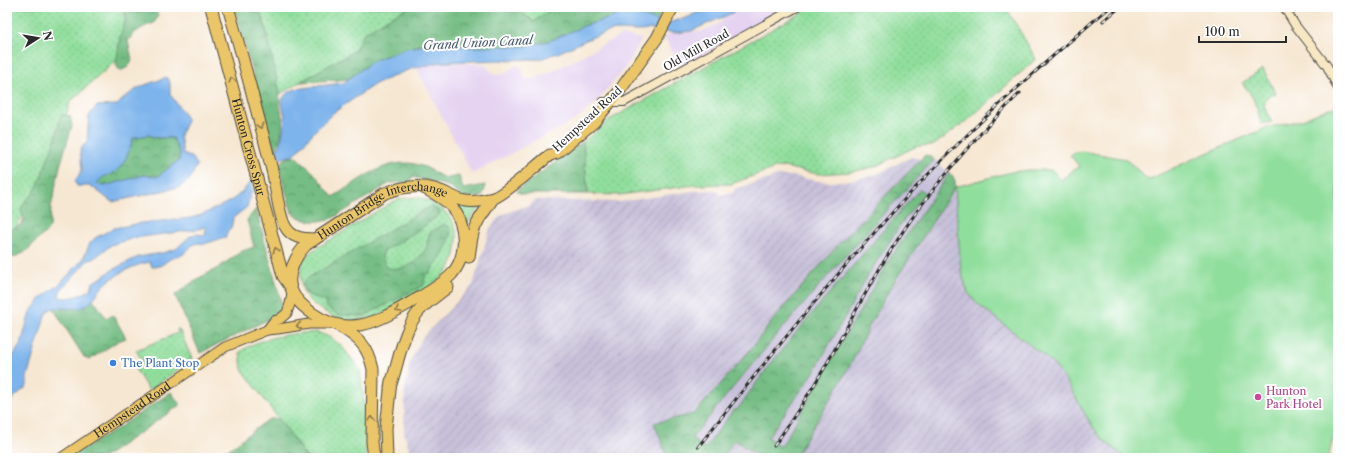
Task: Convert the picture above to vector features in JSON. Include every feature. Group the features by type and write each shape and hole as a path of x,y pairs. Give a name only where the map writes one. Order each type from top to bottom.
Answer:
{"highway":[{"name":"Hunton Cross Spur","path":"211,7 284,276 291,289"},
{"name":"Hunton Cross Spur","path":"228,7 285,226 295,236 305,239 314,239"},
{"name":"Hempstead Road","path":"463,248 467,234 476,216 550,155 557,153 594,122 606,102 625,83 657,38 671,10"},
{"name":"Hunton Bridge Interchange","path":"291,289 293,262 299,252 314,239 385,194 404,187 422,187 445,200 456,212 463,232 463,248 457,266 452,274 432,290 375,322 364,325 335,325"},
{"name":"Hempstead Road","path":"422,187 435,189 463,201 477,202 488,205"},
{"path":"390,387 412,320 428,302 450,286 459,277 469,257 472,233 488,205"},
{"path":"291,289 306,309 350,333 367,350 371,359 373,370 372,442 374,458"},
{"path":"387,458 386,428 394,358 403,329 415,309 432,290"}],"main road":[{"name":"Hempstead Road","path":"267,330 274,321 280,319 287,313 290,304 291,289"},
{"name":"Hempstead Road","path":"61,458 216,352 267,330 310,324 335,325"}],"street":[{"name":"Old Mill Road","path":"606,102 624,102 797,7"},
{"path":"1284,7 1298,29 1327,66 1338,88"}],"shaded area":[{"path":"752,7 790,7 681,67 665,38 668,34 702,31 722,22 723,16"},
{"path":"621,35 642,39 628,64 596,103 575,120 472,174 416,67 441,62 484,64 495,75 504,74 516,65 522,68 524,79 534,79 563,66"},
{"path":"925,155 934,159 949,173 955,180 955,187 891,287 870,324 853,360 794,458 761,458 735,440 721,458 668,458 654,423 694,414 746,355 773,320 837,246"},
{"path":"911,157 921,159 823,262 694,415 654,423 668,458 412,458 404,433 405,389 410,362 422,338 473,285 490,228 500,216 528,206 535,200 619,202 693,191 716,190 720,195 733,193 735,189 778,176 792,176 831,182 851,180 875,175"},
{"path":"955,187 961,270 968,293 979,305 1049,360 1058,369 1099,435 1126,458 794,458 853,360 870,324 891,287"},
{"path":"735,440 761,458 721,458"}],"green space":[{"path":"7,7 120,7 126,20 119,58 70,102 50,172 7,241"},
{"path":"123,7 153,7 158,15 154,23 139,30 128,41 132,60 128,67 120,71 116,65 120,37 126,17"},
{"path":"234,7 258,7 265,25 280,94 279,102 282,117 281,134 275,152"},
{"path":"258,7 410,7 364,33 354,51 280,94 265,25"},
{"path":"410,7 514,7 534,22 554,7 572,7 588,11 598,7 657,7 662,11 657,21 640,15 623,14 584,26 549,41 526,46 470,47 450,44 422,45 407,48 373,61 348,79 300,82 354,51 364,33"},
{"path":"514,7 554,7 534,22"},
{"path":"812,7 1006,7 1036,59 969,119 934,145 917,146 874,167 850,172 818,174 784,167 775,168 731,184 695,185 619,195 588,194 583,142 609,120"},
{"path":"1263,69 1276,94 1267,97 1264,106 1272,122 1261,124 1254,102 1242,83"},
{"path":"1334,107 1338,113 1338,420 1328,458 1126,458 1098,434 1069,386 1049,360 979,305 968,293 961,271 955,187 1011,172 1029,170 1052,170 1061,180 1079,166 1070,155 1081,151 1126,159 1148,180 1266,128 1302,120"},
{"path":"61,114 70,116 72,126 60,166 51,207 50,228 24,253 7,260 7,237 11,229 21,225 24,218 21,211 22,207 38,185 56,137"},
{"path":"148,135 159,138 173,138 180,154 179,160 157,177 144,175 103,187 96,183 101,176 114,172 129,151 133,138"},
{"path":"583,142 588,194 523,194 517,192 519,189"},
{"path":"925,155 930,156 934,160 871,227 810,296 692,438 705,449 734,409 737,410 758,380 792,337 920,189 925,193 901,224 870,272 814,372 768,437 781,447 891,257 949,173 955,180 955,187 891,287 870,324 853,360 794,458 761,458 735,440 721,458 668,458 654,423 694,414 746,355 773,320 837,246"},
{"path":"295,156 313,172 333,197 364,177 386,166 410,163 422,166 447,178 459,176 463,189 485,185 485,189 482,197 463,197 448,186 412,177 409,182 390,183 333,218 321,221 311,221 302,219 292,213 278,164 287,158"},
{"path":"417,197 432,202 438,206 449,216 456,229 457,245 455,254 453,262 445,274 426,289 378,316 357,320 341,319 330,315 317,307 303,292 301,285 302,264 308,255 312,251 392,202 400,199"},
{"path":"432,206 440,212 439,215 414,233 384,251 382,257 387,268 399,269 406,267 422,254 427,246 430,233 443,224 449,227 451,230 448,242 430,273 426,274 424,285 364,316 338,315 325,306 327,302 305,293 303,283 306,279"},
{"path":"457,206 482,207 473,214 467,225"},
{"path":"256,209 281,301 281,310 277,315 200,353 175,295 197,279 218,268 242,251 254,247 247,220"},
{"path":"93,299 106,318 113,315 126,338 118,341 89,360 84,357 53,308 74,308 83,306"},
{"path":"177,329 179,329 192,359 149,391 134,367 143,362 136,350 178,333"},
{"path":"317,332 329,337 341,345 360,370 364,403 366,458 307,458 242,369 240,352 248,347 266,339 298,333"},
{"path":"171,392 180,405 103,458 68,458 114,431"},
{"path":"269,419 279,419 307,458 217,458"}],"water":[{"path":"705,7 751,7 739,10 691,31 674,33 650,29 642,31 616,30 593,37 558,53 539,59 441,62 410,69 375,84 333,113 294,155 279,159 251,193 247,207 233,218 231,230 228,230 226,237 204,244 194,244 182,255 173,257 159,266 152,267 150,262 137,265 113,278 103,286 92,301 83,307 74,309 50,309 45,316 27,377 27,386 7,404 7,364 21,344 30,312 42,297 59,285 83,259 90,243 95,238 114,228 142,223 191,218 231,201 242,192 280,146 285,116 281,101 287,93 295,89 343,83 373,61 407,48 432,44 450,44 470,47 526,46 549,41 584,26 623,14 640,15 657,21 671,22 689,17","holes":["206,227 205,235 195,234 189,237 176,249 138,257 112,270 93,282 91,289 84,293 71,297 59,297 60,291 87,261 96,257 111,245 134,238 195,230"]},
{"path":"166,77 170,82 170,94 186,117 187,121 180,135 183,154 193,158 197,165 190,179 180,187 112,202 91,186 77,186 75,181 82,170 80,150 87,141 89,116 97,106 117,105 126,96 137,89","holes":["148,135 159,138 173,138 180,154 179,160 157,177 144,175 104,186 97,184 105,176 112,174 119,169 129,152 133,138"]}],"pier":[{"path":"274,151 277,164 254,192 250,179"}],"railway":[{"path":"698,447 760,368 890,215 959,143 1014,90 1110,7"},
{"path":"1103,21 1120,7"},
{"path":"774,446 819,377 891,250 919,208 967,148 1020,93"}],"place":[{"name":"The Plant Stop","path":"113,363"},
{"name":"Hunton Park Hotel","path":"1258,397"}],"water label":[{"name":"Grand Union Canal","path":"478,43"}]}
